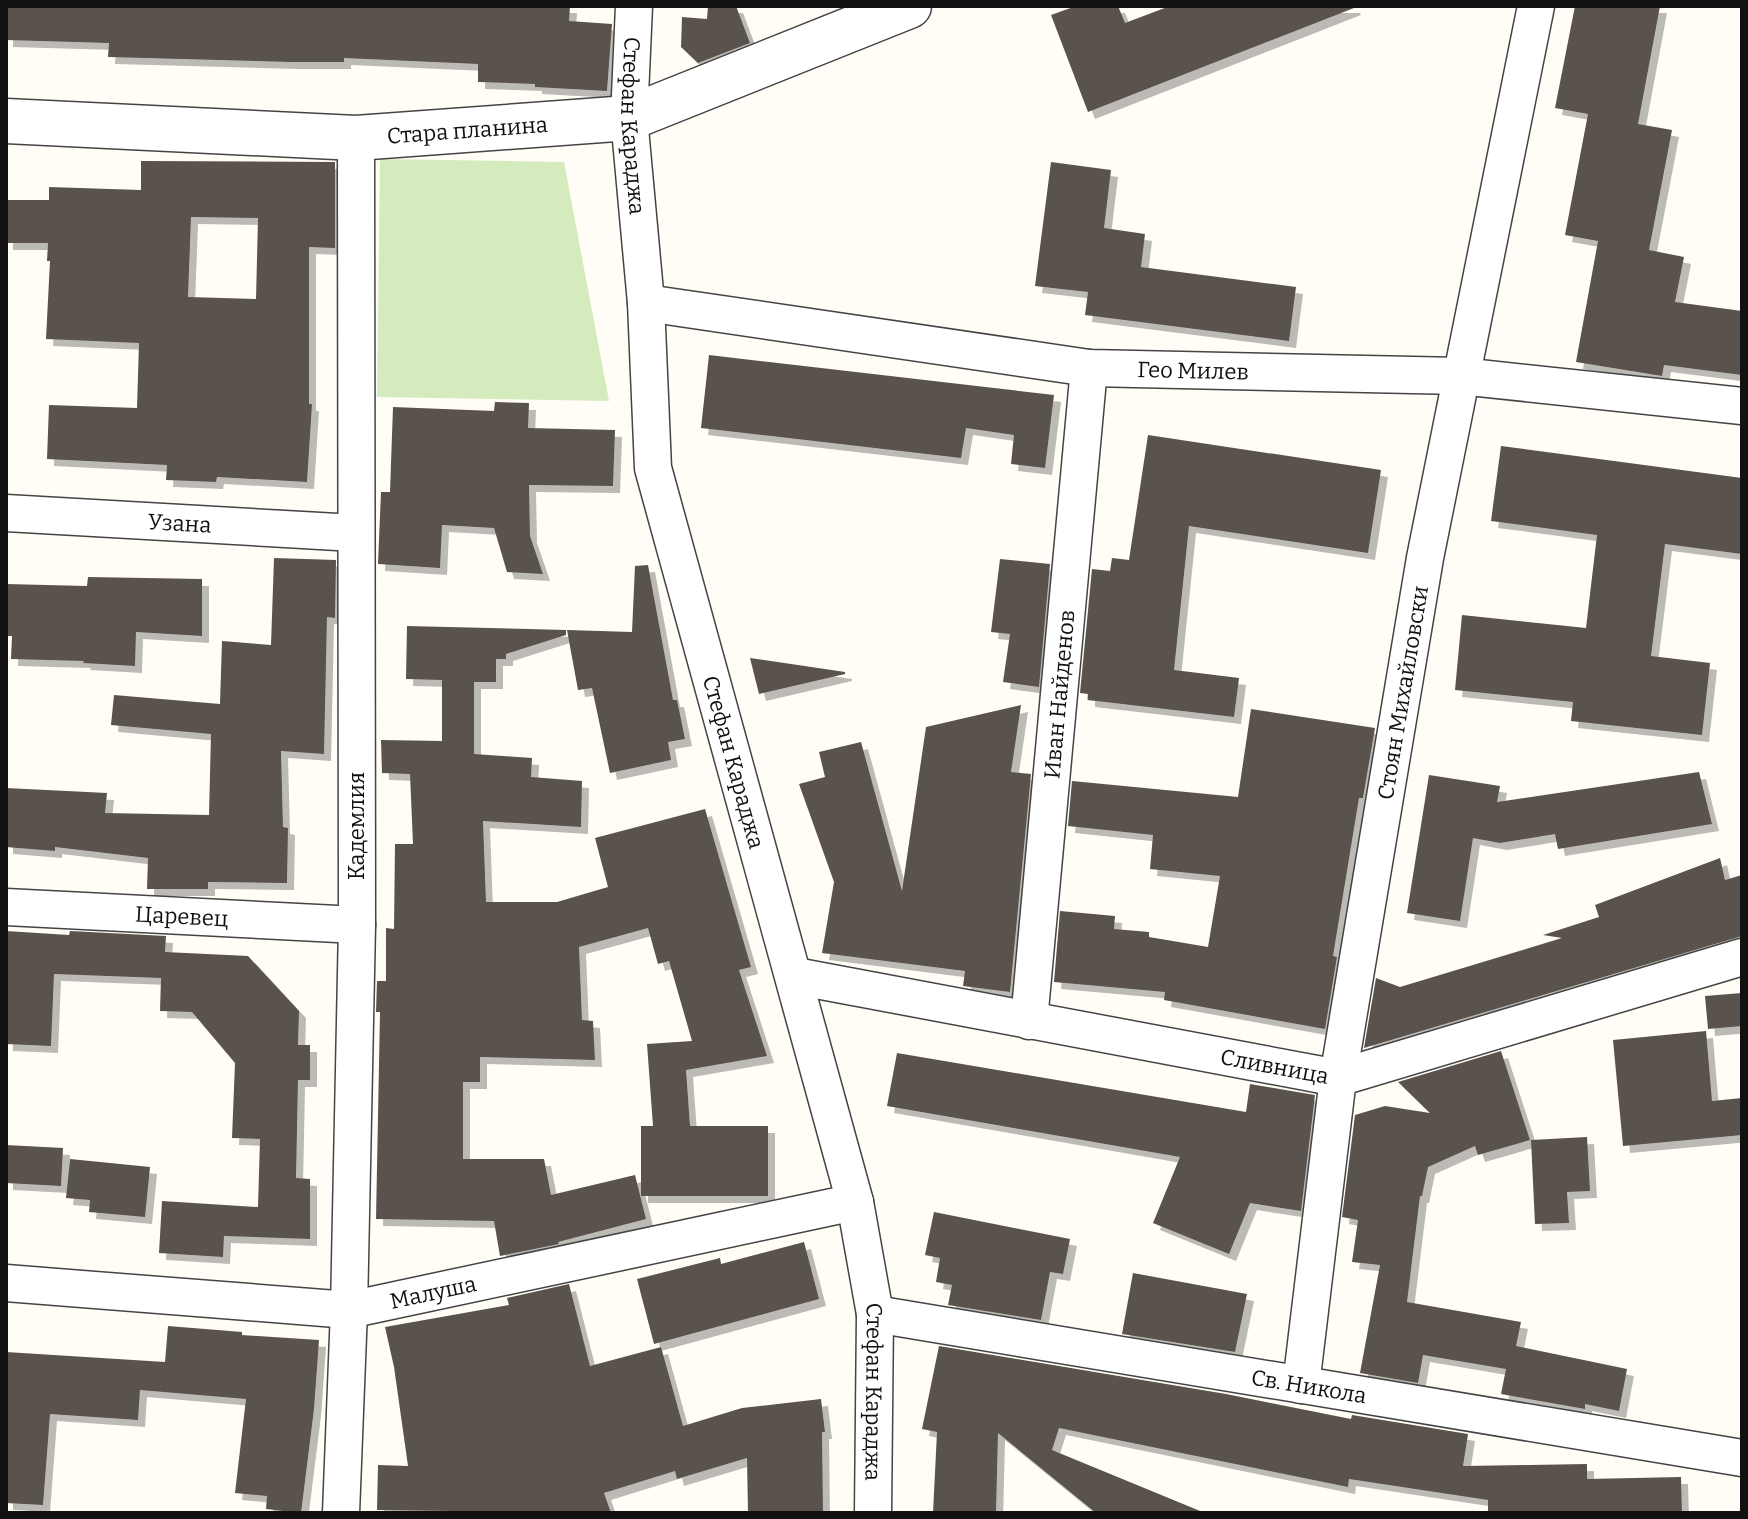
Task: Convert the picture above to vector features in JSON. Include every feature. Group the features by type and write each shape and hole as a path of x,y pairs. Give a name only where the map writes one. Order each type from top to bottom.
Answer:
{"street":[{"name":"Стефан Караджа","path":"634,6 629,118 646,303 653,468 855,1202 875,1314 873,1513"},
{"name":"Стара планина","path":"6,121 356,138 629,118 909,6"},
{"name":"Стоян Михайловски","path":"1301,1385 1338,1078 1425,558 1536,6"},
{"name":"Кадемлия","path":"341,1513 349,1310 357,925 356,138"},
{"name":"Гео Милев","path":"646,303 1089,368 1460,376 1742,406"},
{"name":"Иван Найденов","path":"1029,1021 1089,368"},
{"name":"Узана","path":"6,513 355,533"},
{"name":"Царевец","path":"6,907 357,925"},
{"name":"Сливница","path":"795,976 1338,1078 1742,957"},
{"name":"Малуша","path":"6,1283 349,1310 855,1202"},
{"name":"Св. Никола","path":"875,1314 1742,1458"}],"green space":[{"path":"380,159 564,162 609,401 377,397"}],"building":[{"path":"6,6 570,6 569,21 612,24 607,91 478,82 478,64 344,58 344,62 290,62 108,57 109,43 6,40"},
{"path":"708,6 736,6 750,43 698,63 681,47 682,17 707,19"},
{"path":"1076,6 1118,6 1125,23 1170,6 1354,8 1088,112 1051,15"},
{"path":"1575,6 1660,6 1638,124 1672,130 1649,250 1684,257 1675,302 1742,311 1742,375 1664,365 1662,376 1576,362 1598,241 1565,235 1588,114 1555,108"},
{"path":"141,161 335,162 335,248 309,247 309,404 312,404 307,482 217,477 216,482 166,480 167,465 47,459 49,405 137,408 139,343 46,339 48,243 6,243 6,200 49,200 49,187 141,190","holes":["191,217 258,218 256,299 188,297"]},
{"path":"1051,162 1111,170 1104,228 1145,234 1141,267 1296,287 1289,341 1085,315 1088,292 1035,286"},
{"path":"709,355 1054,395 1045,468 1011,464 1014,435 966,428 961,458 701,428"},
{"path":"495,402 529,403 528,428 615,430 613,486 529,485 530,536 543,574 507,572 494,528 442,525 440,568 378,564 381,492 390,492 393,407 494,411"},
{"path":"1148,435 1381,470 1368,553 1189,526 1174,670 1239,678 1234,717 1088,700 1088,694 1080,693 1092,569 1110,571 1112,558 1129,560"},
{"path":"1501,446 1742,478 1742,554 1665,544 1651,656 1710,663 1702,735 1571,721 1573,702 1455,690 1462,615 1586,628 1597,535 1491,521"},
{"path":"274,558 336,560 335,618 327,617 324,754 281,751 283,827 288,828 287,883 208,882 208,889 147,889 148,858 55,847 55,851 6,847 6,788 107,793 105,813 209,815 211,734 111,725 114,695 220,704 222,641 271,645"},
{"path":"1000,559 1050,564 1039,687 1003,682 1010,634 991,632"},
{"path":"648,565 673,700 677,700 685,739 668,742 671,760 610,773 592,688 578,690 567,630 632,632 635,566"},
{"path":"88,577 202,579 202,636 136,632 135,666 11,659 12,636 6,636 6,584 87,586"},
{"path":"407,626 566,630 566,635 506,654 506,659 496,659 496,682 474,682 474,754 532,758 531,777 582,781 581,827 483,821 486,902 557,902 608,887 595,838 705,809 751,967 739,970 767,1056 686,1070 690,1126 768,1126 768,1196 641,1196 641,1126 653,1126 647,1044 692,1041 669,961 658,964 648,928 579,947 582,1020 593,1021 595,1060 480,1057 480,1082 463,1082 463,1159 544,1159 551,1195 635,1175 646,1219 559,1244 500,1256 494,1221 376,1219 380,1012 376,1012 377,981 386,981 386,928 394,929 395,844 413,844 410,774 382,773 381,740 442,741 442,680 406,679"},
{"path":"750,658 845,672 845,674 759,694"},
{"path":"1021,705 1011,772 1031,774 1010,992 963,986 965,971 822,953 834,882 799,784 825,777 819,752 861,742 902,891 926,727"},
{"path":"1251,709 1375,728 1363,798 1359,798 1333,956 1337,957 1325,1029 1164,1000 1165,992 1054,982 1060,911 1115,916 1114,929 1149,932 1149,937 1208,947 1220,876 1150,869 1153,835 1068,826 1072,781 1238,797"},
{"path":"1699,772 1712,824 1558,849 1555,834 1500,843 1473,838 1460,921 1407,913 1429,775 1500,786 1497,802"},
{"path":"1720,858 1725,880 1742,875 1742,936 1364,1048 1376,978 1400,987 1562,938 1543,935 1599,917 1595,905"},
{"path":"6,931 166,936 165,952 248,956 299,1011 298,1045 310,1045 310,1080 298,1080 296,1178 310,1179 310,1239 224,1236 223,1257 159,1253 162,1201 258,1207 260,1139 232,1138 235,1063 192,1012 160,1011 161,978 54,974 51,1046 6,1044"},
{"path":"1742,993 1742,1026 1708,1029 1705,996"},
{"path":"1706,1031 1712,1101 1742,1098 1742,1135 1623,1146 1613,1040"},
{"path":"1501,1051 1530,1140 1478,1155 1475,1146 1428,1167 1420,1196 1407,1302 1521,1322 1516,1346 1627,1369 1619,1411 1585,1404 1585,1409 1501,1394 1506,1369 1423,1355 1418,1383 1360,1373 1380,1265 1352,1262 1358,1220 1342,1217 1355,1115 1385,1106 1430,1113 1398,1082"},
{"path":"897,1053 1246,1112 1250,1084 1315,1095 1301,1211 1250,1203 1229,1254 1153,1223 1180,1157 887,1106"},
{"path":"1587,1137 1590,1191 1567,1192 1569,1223 1535,1224 1531,1140"},
{"path":"6,1145 63,1148 61,1186 6,1183"},
{"path":"70,1159 150,1167 145,1217 89,1212 90,1200 66,1198"},
{"path":"934,1212 1070,1239 1063,1274 1050,1272 1041,1320 948,1305 952,1285 936,1282 940,1258 925,1255"},
{"path":"804,1242 819,1299 654,1344 637,1279 720,1258 721,1264"},
{"path":"1133,1273 1247,1294 1235,1352 1122,1334"},
{"path":"569,1284 590,1366 661,1347 683,1426 742,1408 821,1399 825,1432 822,1432 823,1513 748,1513 747,1458 677,1479 675,1471 604,1493 611,1513 377,1510 378,1465 408,1466 385,1327 509,1305 507,1298"},
{"path":"168,1326 319,1340 301,1513 266,1509 267,1496 235,1493 246,1399 140,1390 138,1420 50,1414 43,1505 6,1503 6,1352 165,1362"},
{"path":"939,1346 1226,1394 1351,1419 1352,1415 1468,1434 1463,1466 1587,1464 1587,1479 1681,1477 1682,1513 1488,1513 1488,1500 1349,1479 1348,1487 1059,1428 1052,1450 1205,1513 1096,1513 998,1433 996,1513 933,1513 937,1432 922,1429"}]}
